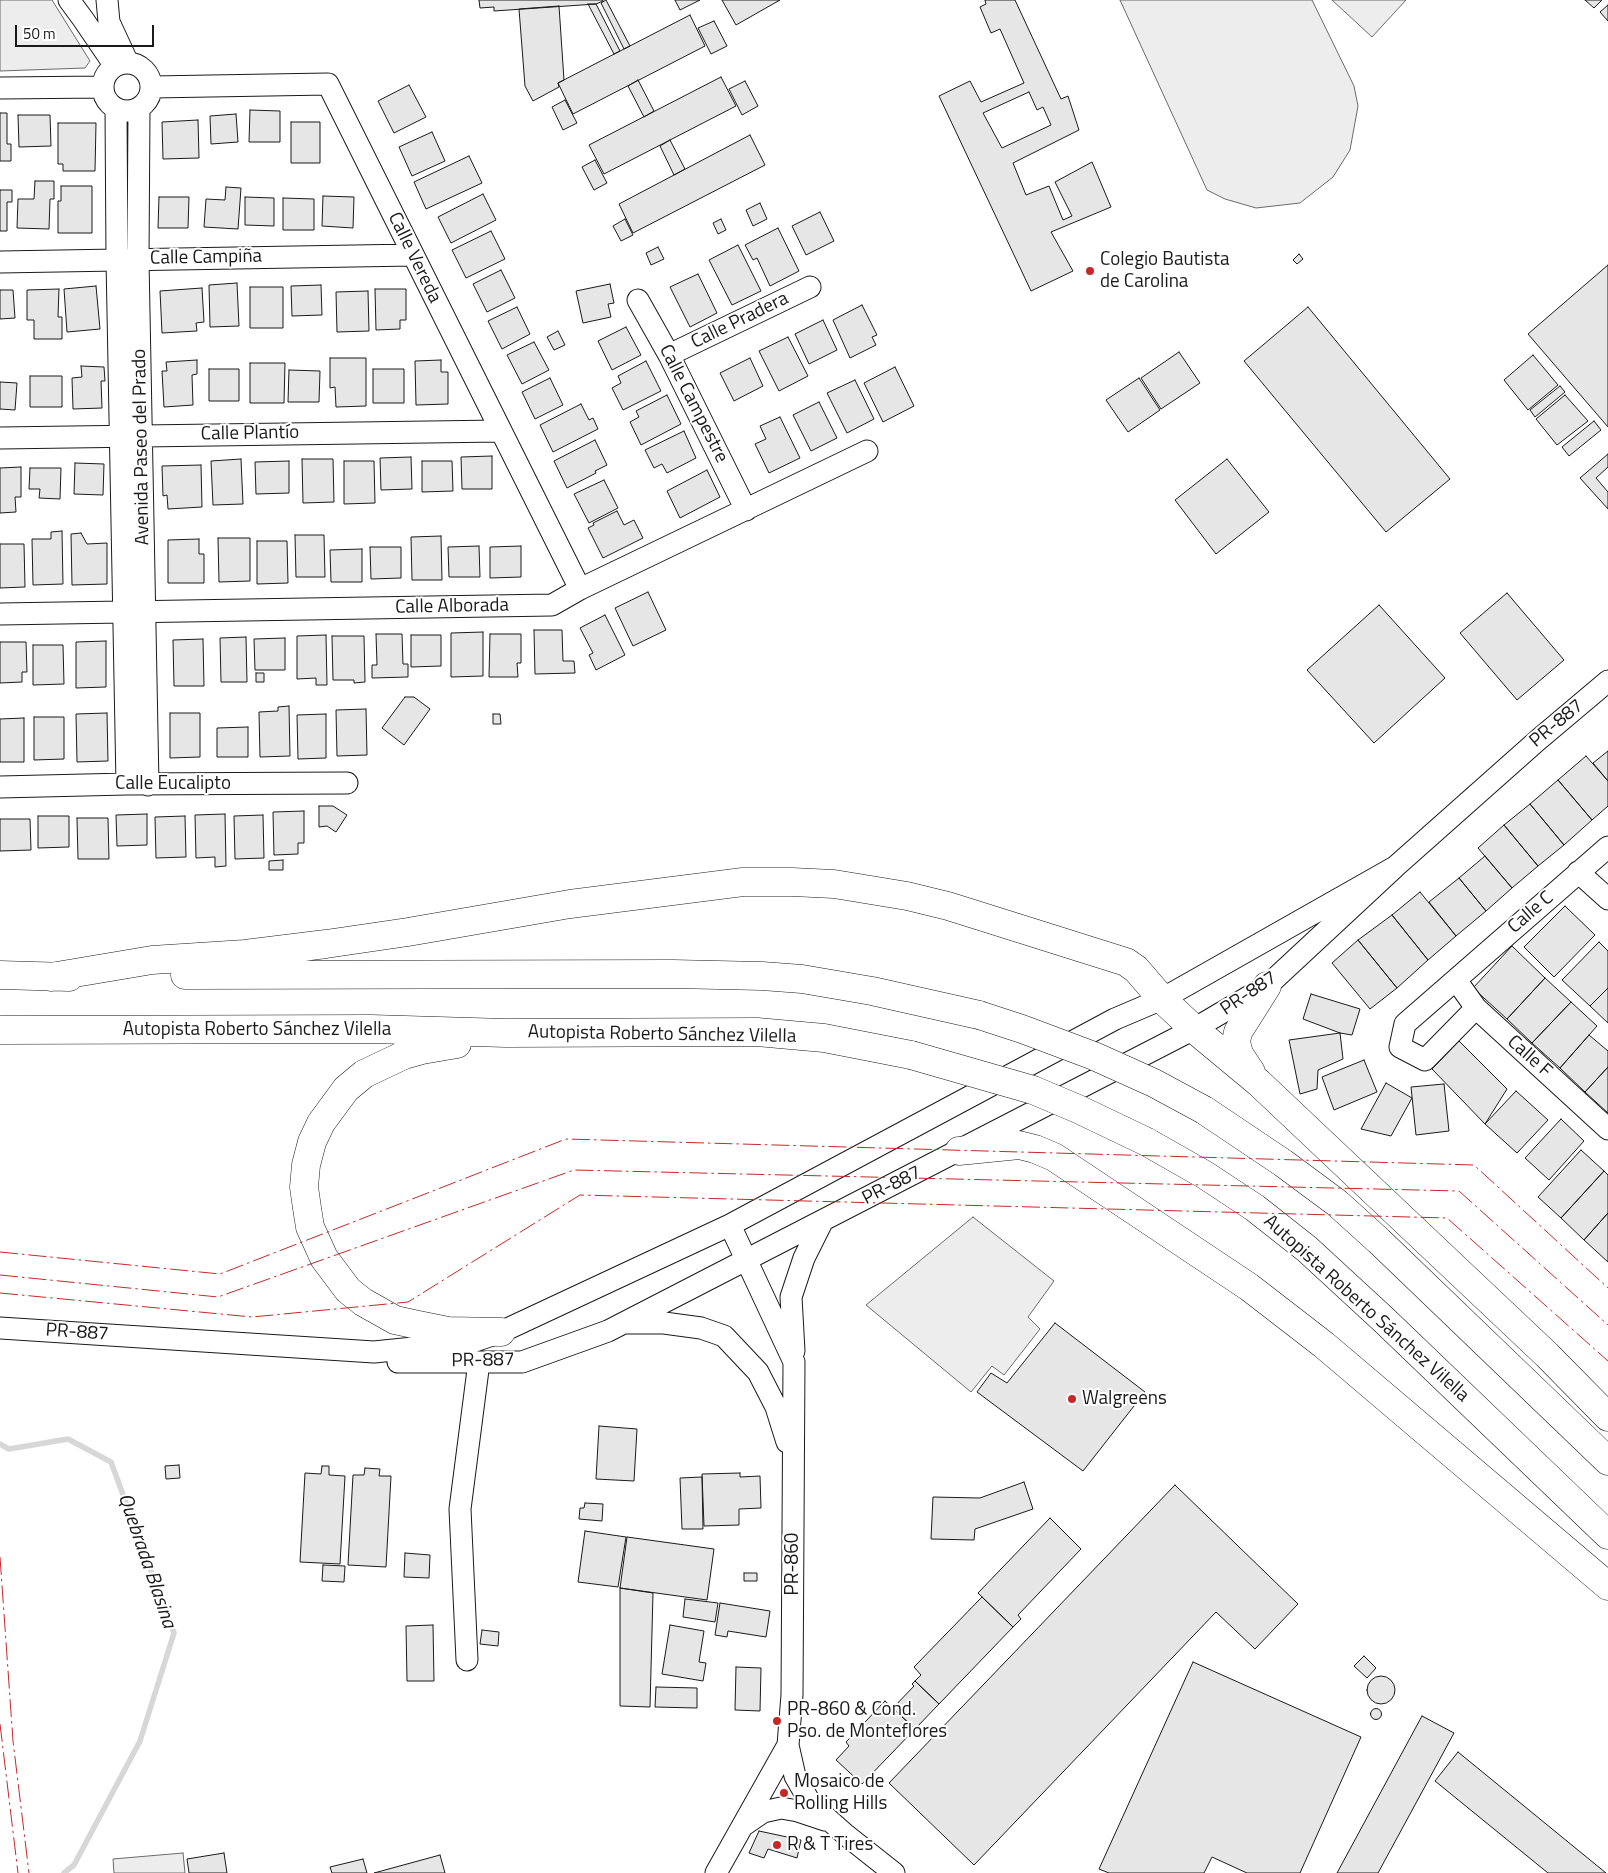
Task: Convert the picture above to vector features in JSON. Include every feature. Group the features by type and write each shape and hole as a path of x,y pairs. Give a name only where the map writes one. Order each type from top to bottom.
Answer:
{"highway":[{"path":"51,977 152,960 245,954 326,944 570,904 742,882 834,884 907,896 1017,927 1126,962 1136,969 1162,999 1194,1029 1259,1083 1547,1354 1608,1417"},
{"path":"0,975 51,977 643,974 762,976 802,979 872,991 979,1015 1094,1056 1154,1083 1204,1110 1283,1163 1337,1203 1379,1241 1608,1461"},
{"path":"1259,1083 1239,1054 1236,1042 1238,1032 1267,986"},
{"name":"Autopista Roberto Sánchez Vilella","path":"0,1030 371,1029 506,1033 757,1032 824,1038 911,1054 1032,1090 1078,1109 1147,1142 1205,1175 1255,1208 1307,1250 1384,1320 1608,1535"},
{"path":"501,1332 448,1331 418,1325 395,1320 363,1302 348,1290 324,1258 310,1227 304,1187 306,1165 312,1142 321,1122 346,1089 364,1074 384,1063 413,1052 442,1048 506,1033"},
{"path":"959,1152 1020,1145 1054,1157 1249,1287 1309,1334 1608,1586"}],"street":[{"path":"68,0 83,9 122,65"},
{"path":"107,0 109,22 122,65"},
{"path":"133,64 143,68 149,76 152,87 148,100 139,109 128,112 116,109 106,100 103,87 104,79 108,72 122,65 133,64"},
{"name":"Calle Vereda","path":"152,87 328,84 580,589"},
{"path":"0,88 103,87"},
{"name":"Avenida Paseo del Prado","path":"116,109 126,784"},
{"name":"Avenida Paseo del Prado","path":"139,109 138,260 148,785"},
{"name":"Calle Campiña","path":"0,262 413,255"},
{"name":"Calle Pradera","path":"669,355 810,287"},
{"name":"Calle Campestre","path":"638,300 669,355 746,510"},
{"name":"Calle Plantío","path":"0,438 500,431"},
{"name":"Calle Alborada","path":"0,614 552,605 580,589 867,451"},
{"name":"PR-887","path":"335,1350 394,1362 522,1362 608,1331 959,1152 1194,1029 1267,986 1395,867 1538,740 1608,681"},
{"name":"Calle Eucalipto","path":"0,787 126,784 347,783"},
{"name":"Calle C","path":"1476,1008 1424,1060 1400,1047 1405,1024 1608,847"},
{"name":"PR-887","path":"0,1328 374,1352 472,1342 501,1332 730,1225 1116,1019 1162,999 1395,867"},
{"path":"1578,872 1608,899"},
{"name":"Calle F","path":"1456,980 1476,1008 1608,1129"},
{"path":"794,1362 791,1297 804,1258 822,1222"},
{"name":"PR-860","path":"730,1225 794,1362 792,1695 788,1745 795,1776 811,1804 894,1873"},
{"path":"624,1323 664,1323 701,1328 724,1336 758,1372 776,1407 794,1462"},
{"path":"468,1660 460,1509 480,1362"},
{"path":"716,1873 788,1745"},
{"path":"742,1827 763,1812 781,1808 798,1811 833,1823"}],"shaded area":[{"path":"0,0 52,0 90,61 85,68 0,71"},
{"path":"1120,0 1312,0 1354,86 1358,106 1350,150 1333,177 1300,203 1256,208 1225,199 1207,190"},
{"path":"1332,0 1406,0 1372,37"},
{"path":"973,1217 1054,1281 1028,1317 1040,1329 1004,1375 992,1366 971,1392 866,1305"},
{"path":"183,1853 185,1873 114,1873 113,1859"}],"building":[{"path":"479,0 603,1 596,4 494,11 494,7 480,8"},
{"path":"606,0 630,46 624,49 601,3"},
{"path":"675,0 700,0 680,10"},
{"path":"722,0 780,0 736,25"},
{"path":"985,0 1015,0 1061,99 1068,96 1079,130 1013,163 1026,195 1049,186 1063,220 1072,216 1055,182 1092,162 1111,207 1051,232 1073,271 1031,291 939,96 970,81 981,102 1024,83 1000,29 991,33 980,7 986,4","holes":["1029,92 1037,110 1043,107 1051,125 1002,148 983,113"]},
{"path":"1585,0 1602,0 1594,8"},
{"path":"588,4 596,4 620,51 614,54"},
{"path":"1608,5 1608,21 1600,12"},
{"path":"559,6 564,80 558,83 559,87 533,101 525,86 519,9"},
{"path":"690,15 705,46 573,114 558,83"},
{"path":"714,21 727,46 711,54 698,28"},
{"path":"721,77 736,106 604,174 589,145"},
{"path":"638,80 654,111 644,117 628,86"},
{"path":"745,81 758,106 742,115 729,89"},
{"path":"409,85 426,117 394,133 378,101"},
{"path":"565,100 577,123 563,130 552,107"},
{"path":"250,110 280,111 280,142 249,142"},
{"path":"0,113 7,113 7,144 11,144 11,161 0,161"},
{"path":"236,114 238,142 211,144 210,116"},
{"path":"18,115 50,115 51,146 19,147"},
{"path":"198,120 199,158 163,159 162,122"},
{"path":"291,122 320,122 320,163 291,163"},
{"path":"58,123 96,123 95,171 63,171 63,164 58,164"},
{"path":"432,132 445,161 412,176 399,147"},
{"path":"750,135 765,165 633,233 619,204"},
{"path":"670,140 685,169 674,175 660,146"},
{"path":"469,156 482,183 426,209 414,182"},
{"path":"595,160 607,183 594,190 582,167"},
{"path":"35,181 54,181 54,199 50,199 49,229 17,228 18,199 34,199"},
{"path":"61,186 92,186 92,233 58,233 58,201 61,201"},
{"path":"226,187 241,188 238,229 204,227 206,199 225,200"},
{"path":"0,190 12,190 12,202 7,202 7,231 0,231"},
{"path":"483,194 496,220 451,243 438,217"},
{"path":"323,196 354,197 353,228 322,226"},
{"path":"159,197 189,197 188,228 158,228"},
{"path":"245,197 274,198 274,226 245,225"},
{"path":"283,198 314,199 314,230 283,230"},
{"path":"760,203 767,219 753,226 746,210"},
{"path":"820,212 834,241 806,255 792,226"},
{"path":"625,219 633,235 621,241 613,226"},
{"path":"721,219 726,230 718,234 713,223"},
{"path":"778,228 799,271 770,286 757,258 753,260 745,245"},
{"path":"491,231 505,259 466,278 452,250"},
{"path":"738,245 761,291 732,305 709,260"},
{"path":"658,247 664,259 651,265 646,253"},
{"path":"1299,254 1303,259 1297,264 1293,260"},
{"path":"1608,265 1608,427 1528,334"},
{"path":"501,270 515,298 487,312 473,284"},
{"path":"698,274 717,313 690,327 670,287"},
{"path":"237,283 239,326 210,327 209,285"},
{"path":"610,284 614,303 608,304 611,317 583,323 576,291"},
{"path":"321,285 322,315 292,316 291,286"},
{"path":"96,286 100,329 67,332 64,289"},
{"path":"250,287 283,287 283,328 250,328"},
{"path":"202,288 204,322 196,323 197,331 162,333 160,291"},
{"path":"59,289 58,317 62,317 62,339 34,339 34,320 27,320 27,290"},
{"path":"375,289 406,289 406,320 400,320 400,329 376,330"},
{"path":"0,290 13,290 15,318 0,319"},
{"path":"368,291 369,331 337,332 336,292"},
{"path":"862,305 877,335 872,337 876,345 850,358 833,320"},
{"path":"517,307 530,334 502,349 488,321"},
{"path":"1308,307 1450,479 1386,532 1244,361"},
{"path":"823,320 837,350 809,364 795,334"},
{"path":"626,327 641,355 612,370 598,341"},
{"path":"558,331 565,345 554,350 547,337"},
{"path":"788,337 808,376 779,391 759,351"},
{"path":"534,342 549,370 522,384 507,355"},
{"path":"1179,352 1200,383 1161,409 1141,378"},
{"path":"1533,355 1558,385 1528,410 1504,380"},
{"path":"330,358 366,358 366,406 336,407 335,387 330,388"},
{"path":"750,358 763,386 734,401 720,373"},
{"path":"197,360 197,374 192,375 193,405 164,407 162,371 167,371 166,362"},
{"path":"441,360 441,372 448,372 448,404 416,405 415,361"},
{"path":"646,361 661,391 623,410 612,388 621,383 618,376"},
{"path":"250,363 285,363 284,403 250,403"},
{"path":"81,366 104,367 105,381 101,381 102,408 73,409 72,378 82,377"},
{"path":"895,367 914,406 883,422 864,383"},
{"path":"209,369 239,369 239,401 209,401"},
{"path":"373,369 404,369 404,403 373,403"},
{"path":"289,370 320,371 319,402 288,402"},
{"path":"30,376 62,376 62,407 30,407"},
{"path":"550,378 563,405 535,419 522,392"},
{"path":"1139,378 1160,410 1128,432 1106,400"},
{"path":"855,380 874,419 847,433 827,393"},
{"path":"0,382 17,383 15,410 0,409"},
{"path":"1560,386 1565,392 1535,417 1530,410"},
{"path":"667,395 681,424 641,445 630,422 639,417 636,411"},
{"path":"1565,395 1588,421 1557,445 1536,419"},
{"path":"819,402 837,438 811,451 793,415"},
{"path":"581,404 589,420 593,418 598,429 553,452 540,425"},
{"path":"780,417 800,458 769,473 755,444 766,439 760,426"},
{"path":"1594,421 1601,430 1569,456 1562,447"},
{"path":"684,431 696,458 667,473 662,464 654,468 645,450"},
{"path":"595,440 607,465 567,488 554,461"},
{"path":"1608,454 1608,467 1596,478 1608,492 1608,509 1580,478"},
{"path":"492,456 492,489 462,489 461,457"},
{"path":"411,457 412,489 381,490 380,458"},
{"path":"241,459 243,504 213,505 211,461"},
{"path":"302,459 333,459 334,502 303,503"},
{"path":"1227,459 1269,512 1216,554 1175,500"},
{"path":"289,461 289,493 256,494 255,462"},
{"path":"344,461 374,461 375,503 344,504"},
{"path":"422,461 452,461 453,491 422,492"},
{"path":"75,463 104,464 103,495 74,494"},
{"path":"201,465 202,507 168,509 167,495 163,496 162,466"},
{"path":"21,467 21,497 15,497 16,512 0,513 0,468"},
{"path":"30,468 61,468 60,499 39,498 40,489 29,489"},
{"path":"707,470 720,497 680,518 667,491"},
{"path":"604,480 618,508 589,523 574,494"},
{"path":"617,511 624,525 634,520 643,538 603,558 588,528 594,525 593,523"},
{"path":"62,531 63,584 33,585 32,539 51,539 51,532"},
{"path":"81,533 87,544 107,543 107,584 72,585 71,534"},
{"path":"295,535 324,535 325,577 296,577"},
{"path":"441,536 442,580 412,580 411,537"},
{"path":"218,538 250,538 250,581 219,582"},
{"path":"199,539 199,554 204,554 204,583 168,583 168,540"},
{"path":"257,541 287,541 288,583 257,584"},
{"path":"0,544 24,544 25,587 0,588"},
{"path":"479,546 480,577 449,577 448,547"},
{"path":"521,546 521,577 490,578 490,547"},
{"path":"370,547 401,547 401,578 371,579"},
{"path":"362,549 362,582 331,582 330,550"},
{"path":"648,592 666,630 633,646 615,608"},
{"path":"1507,593 1564,660 1517,700 1460,633"},
{"path":"1379,605 1445,678 1374,743 1307,670"},
{"path":"605,615 625,655 596,670 589,655 593,653 580,628"},
{"path":"534,630 562,630 563,661 574,661 575,673 535,674"},
{"path":"483,632 483,676 451,677 451,633"},
{"path":"376,634 402,634 403,664 408,664 408,677 372,678 372,665 377,665"},
{"path":"490,634 521,634 521,663 517,663 518,677 489,677"},
{"path":"326,635 327,685 316,685 316,678 297,679 297,636"},
{"path":"411,635 441,635 441,666 411,667"},
{"path":"332,636 364,636 365,682 354,683 354,680 333,680"},
{"path":"246,637 247,682 221,682 220,638"},
{"path":"285,638 285,670 255,670 254,639"},
{"path":"203,639 204,686 174,686 173,640"},
{"path":"106,641 106,687 76,688 76,642"},
{"path":"0,642 26,642 27,672 22,672 22,682 0,683"},
{"path":"33,645 63,645 64,684 33,685"},
{"path":"256,673 264,673 264,682 256,682"},
{"path":"405,697 414,697 430,709 404,745 382,728"},
{"path":"289,706 290,756 260,757 259,712 278,711 278,707"},
{"path":"366,709 367,755 337,756 336,710"},
{"path":"107,713 108,761 77,762 76,714"},
{"path":"170,713 200,713 200,757 170,758"},
{"path":"326,714 326,758 298,759 297,715"},
{"path":"493,714 500,714 501,724 493,724"},
{"path":"34,717 64,717 64,759 34,760"},
{"path":"24,718 24,762 0,762 0,719"},
{"path":"248,727 248,757 217,757 217,728"},
{"path":"1608,751 1608,781 1593,763"},
{"path":"1586,756 1608,781 1608,806 1592,820 1558,780"},
{"path":"1558,780 1592,820 1564,845 1530,804"},
{"path":"1530,804 1564,845 1538,866 1504,825"},
{"path":"319,806 333,806 347,815 336,832 327,826 319,827"},
{"path":"304,811 304,843 298,843 298,854 274,855 273,812"},
{"path":"147,814 147,845 117,846 116,815"},
{"path":"225,814 226,866 215,867 215,857 196,858 195,815"},
{"path":"263,815 264,858 235,859 234,816"},
{"path":"38,816 69,816 69,847 38,848"},
{"path":"185,816 186,857 156,858 155,817"},
{"path":"77,818 108,818 109,859 78,859"},
{"path":"0,819 30,819 31,850 0,851"},
{"path":"1504,825 1538,866 1512,888 1478,848"},
{"path":"1485,856 1512,888 1486,911 1459,878"},
{"path":"283,860 283,870 269,870 269,861"},
{"path":"1459,878 1486,911 1456,936 1429,902"},
{"path":"1420,892 1456,936 1428,960 1392,915"},
{"path":"1565,906 1595,935 1554,977 1524,947"},
{"path":"1392,915 1428,960 1397,988 1358,940"},
{"path":"1358,940 1397,988 1370,1009 1332,963"},
{"path":"1599,942 1608,951 1608,988 1590,1006 1562,980"},
{"path":"1512,946 1545,978 1507,1019 1473,988"},
{"path":"1545,978 1571,1002 1532,1043 1507,1019"},
{"path":"1608,988 1608,1023 1590,1006"},
{"path":"1311,994 1360,1009 1352,1035 1340,1033 1303,1019"},
{"path":"1571,1002 1597,1026 1560,1068 1532,1043"},
{"path":"1340,1033 1343,1059 1318,1070 1317,1089 1300,1094 1289,1040"},
{"path":"1589,1035 1608,1051 1608,1067 1585,1092 1560,1068"},
{"path":"1459,1041 1507,1089 1485,1124 1432,1069"},
{"path":"1364,1060 1377,1092 1334,1110 1322,1077"},
{"path":"1608,1067 1608,1113 1585,1092"},
{"path":"1386,1083 1412,1098 1391,1136 1361,1129"},
{"path":"1444,1084 1449,1131 1416,1135 1411,1087"},
{"path":"1516,1091 1548,1120 1517,1153 1485,1124"},
{"path":"1561,1119 1584,1141 1549,1180 1525,1158"},
{"path":"1581,1150 1604,1171 1561,1218 1538,1197"},
{"path":"1604,1171 1608,1175 1608,1213 1584,1240 1561,1218"},
{"path":"1608,1213 1608,1262 1584,1240"},
{"name":"Walgreens","path":"1055,1323 1145,1392 1083,1471 977,1392 991,1373 1007,1383"},
{"path":"599,1426 637,1429 634,1481 596,1479"},
{"path":"179,1465 180,1478 166,1479 165,1466"},
{"path":"322,1466 329,1466 329,1475 345,1476 340,1564 300,1562 305,1473 321,1474"},
{"path":"365,1468 380,1469 379,1476 391,1476 386,1567 348,1565 353,1475 364,1475"},
{"path":"740,1473 740,1477 760,1476 761,1508 739,1509 739,1525 704,1526 702,1474"},
{"path":"702,1477 703,1529 682,1529 680,1478"},
{"path":"1024,1482 1033,1509 975,1529 974,1540 931,1539 933,1497 980,1498"},
{"path":"1175,1485 1298,1604 1255,1649 1216,1612 974,1865 889,1783"},
{"path":"585,1503 603,1504 602,1521 579,1519 580,1508 584,1508"},
{"path":"1050,1518 1081,1549 1018,1615 1021,1619 1013,1627 978,1593"},
{"path":"585,1531 626,1537 618,1587 578,1582"},
{"path":"627,1537 714,1549 707,1600 620,1588"},
{"path":"405,1553 430,1555 429,1578 404,1577"},
{"path":"323,1565 345,1566 344,1582 322,1581"},
{"path":"744,1573 757,1573 757,1581 744,1581"},
{"path":"620,1588 653,1593 650,1707 620,1706"},
{"path":"982,1597 1013,1627 939,1704 915,1681 921,1675 914,1667"},
{"path":"685,1599 718,1603 715,1622 683,1617"},
{"path":"720,1603 770,1611 766,1637 728,1631 727,1637 715,1635"},
{"path":"433,1625 434,1681 407,1681 406,1626"},
{"path":"670,1625 704,1631 699,1662 706,1663 703,1681 662,1674"},
{"path":"482,1630 499,1632 498,1646 480,1644"},
{"path":"1364,1656 1376,1668 1367,1678 1354,1666"},
{"path":"1193,1662 1361,1737 1300,1873 1247,1873 1212,1857 1204,1873 1109,1873 1099,1869"},
{"path":"736,1667 761,1668 760,1711 735,1710"},
{"path":"1381,1676 1391,1680 1395,1690 1391,1700 1381,1704 1371,1700 1367,1690 1371,1680"},
{"path":"915,1681 939,1704 915,1729 893,1708 914,1686 912,1684"},
{"path":"656,1687 697,1688 697,1708 655,1707"},
{"path":"885,1701 915,1729 862,1784 836,1760 849,1746 846,1742"},
{"path":"1374,1709 1378,1709 1381,1714 1380,1718 1374,1719 1371,1716 1371,1712"},
{"path":"1422,1716 1454,1733 1378,1873 1337,1873"},
{"path":"1458,1752 1606,1873 1548,1873 1435,1781"},
{"name":"R & T Tires","path":"759,1831 801,1840 797,1858 768,1849 764,1858 749,1853"},
{"path":"224,1853 227,1873 189,1873 187,1859"},
{"path":"440,1855 445,1873 374,1873"},
{"path":"363,1859 367,1873 332,1873 330,1867"}],"waterway":[{"name":"Quebrada Blasina","path":"0,1444 9,1449 68,1439 111,1462 174,1633 140,1741 74,1865 64,1873"}],"power":[{"path":"0,1252 220,1274 566,1139 1474,1165 1608,1288"},
{"path":"0,1275 218,1297 574,1170 1459,1191 1608,1325"},
{"path":"0,1293 252,1317 408,1302 580,1195 1447,1218 1608,1361"},
{"path":"0,1557 13,1741 29,1873"},
{"path":"0,1724 18,1873"}],"place":[{"name":"Colegio Bautista de Carolina","path":"1090,271"},
{"name":"Walgreens","path":"1072,1399"},
{"name":"PR-860 & Cond. Pso. de Monteflores","path":"777,1721"},
{"name":"Mosaico de Rolling Hills","path":"784,1793"},
{"name":"R & T Tires","path":"777,1845"}]}
